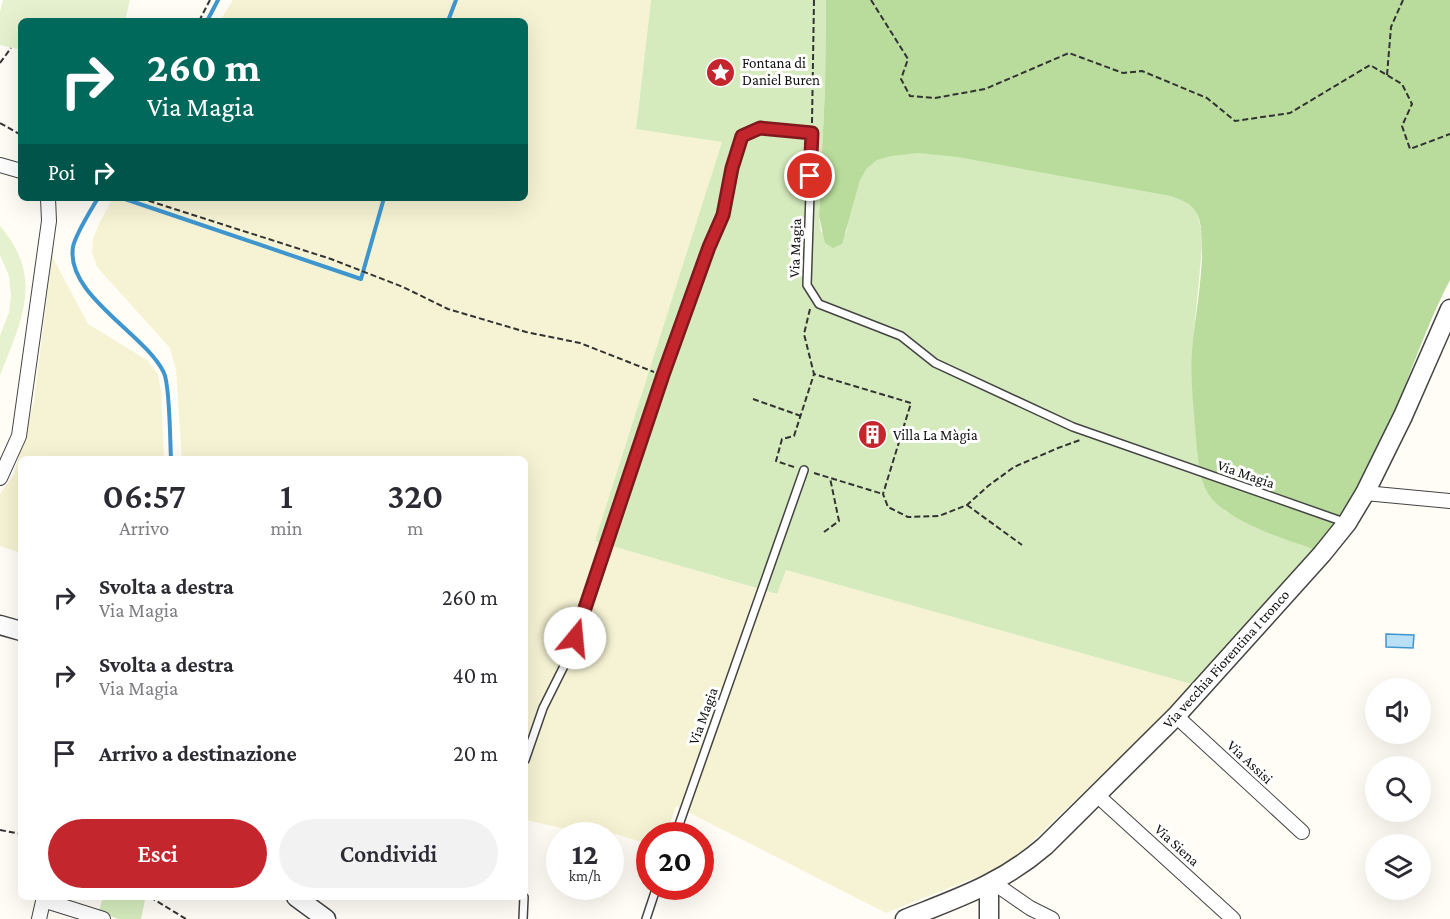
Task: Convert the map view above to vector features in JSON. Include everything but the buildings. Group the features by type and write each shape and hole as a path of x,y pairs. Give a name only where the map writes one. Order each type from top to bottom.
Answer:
{"street":[{"path":"0,165 18,170"},
{"path":"0,478 18,436 49,221 48,201"},
{"name":"Via vecchia Fiorentina I tronco","path":"904,919 992,884 1029,860 1098,796 1176,716 1322,554 1347,523 1365,493 1403,416 1450,309"},
{"path":"1365,493 1450,501"},
{"path":"0,625 18,630"},
{"name":"Via Assisi","path":"1176,716 1302,832"},
{"name":"Via Siena","path":"1098,796 1233,919"},
{"path":"989,919 992,884 1052,919"},
{"path":"39,919 44,900"},
{"path":"50,900 104,919"},
{"path":"300,900 326,919"}],"lane":[{"path":"528,751 543,708 569,656 663,375 709,247 723,215 732,168 742,136 760,128 812,133"},
{"name":"Via Magia","path":"812,133 807,285 819,304 901,336 935,363 1094,436 1347,523"},
{"name":"Via Magia","path":"680,822 804,470"},
{"path":"523,919 524,900"},
{"path":"646,919 652,900"}],"path":[{"path":"201,18 210,0"},
{"path":"812,133 814,0"},
{"path":"871,0 908,59 901,79 910,96 935,98 986,89 1069,53 1123,73 1142,71 1207,98 1235,121 1290,113 1370,65 1402,84 1412,104 1402,126 1410,149 1450,134"},
{"path":"1387,75 1391,27 1403,0"},
{"path":"0,63 10,48"},
{"path":"0,123 18,133"},
{"path":"149,201 331,259 403,286 448,309 526,332 580,343 663,375"},
{"path":"813,294 804,334 814,374 794,436 782,439 776,461 883,494"},
{"path":"814,374 911,403 883,494 888,507 908,517 939,516 967,505 988,486 1014,468 1058,448 1094,436"},
{"path":"753,399 801,416"},
{"path":"824,532 839,521 830,478"},
{"path":"967,505 1022,545"},
{"path":"0,830 18,833"},
{"path":"155,900 186,919"}],"shaded area":[{"path":"233,0 651,0 636,128 722,142 596,541 776,594 786,570 1195,685 1017,856 987,873 886,913 714,825 714,822 707,822 676,806 670,822 636,822 636,840 624,837 624,822 546,822 546,825 528,821 528,456 182,456 176,370 170,348 97,267 92,252 93,239 111,201 528,201 528,18 222,18"},
{"path":"52,256 88,324 147,360 158,374 164,456 19,456 34,401"},
{"path":"18,459 18,552 0,546 0,494 14,474"}],"green space":[{"path":"3,0 130,0 126,18 18,18 18,49 0,45 0,12"},
{"path":"651,0 826,0 825,88 819,216 821,232 846,233 854,192 869,166 877,160 893,155 912,153 983,160 1170,196 1190,203 1197,213 1203,237 1192,354 1198,458 1203,481 1225,511 1257,528 1315,550 1195,685 786,570 777,594 595,541 722,142 636,129"},
{"path":"826,0 1450,0 1450,280 1375,458 1357,492 1315,550 1247,524 1223,509 1208,494 1205,487 1198,454 1192,374 1202,240 1196,212 1188,204 1170,196 958,157 918,153 877,160 867,168 860,180 842,244 833,248 825,243 819,216 825,88"},
{"path":"0,226 14,245 22,264 25,300 15,337 0,376 0,336 9,312 11,296 9,276 0,255"},
{"path":"102,900 145,900 141,919 118,919 99,911"}],"water":[{"path":"1386,634 1414,635 1413,648 1386,647"}],"waterway":[{"path":"209,18 218,0"},
{"path":"449,18 456,0"},
{"path":"96,201 74,242 74,265 81,281 94,298 155,358 164,373 169,401 171,456"},
{"path":"131,201 361,279 383,201"}],"place":[{"name":"Fontana di Daniel Buren","path":"721,72"},
{"name":"Villa La Màgia","path":"872,435"}],"route":[{"path":"575,638 663,375 709,247 723,215 732,168 742,136 760,128 812,133 810,176"}]}
